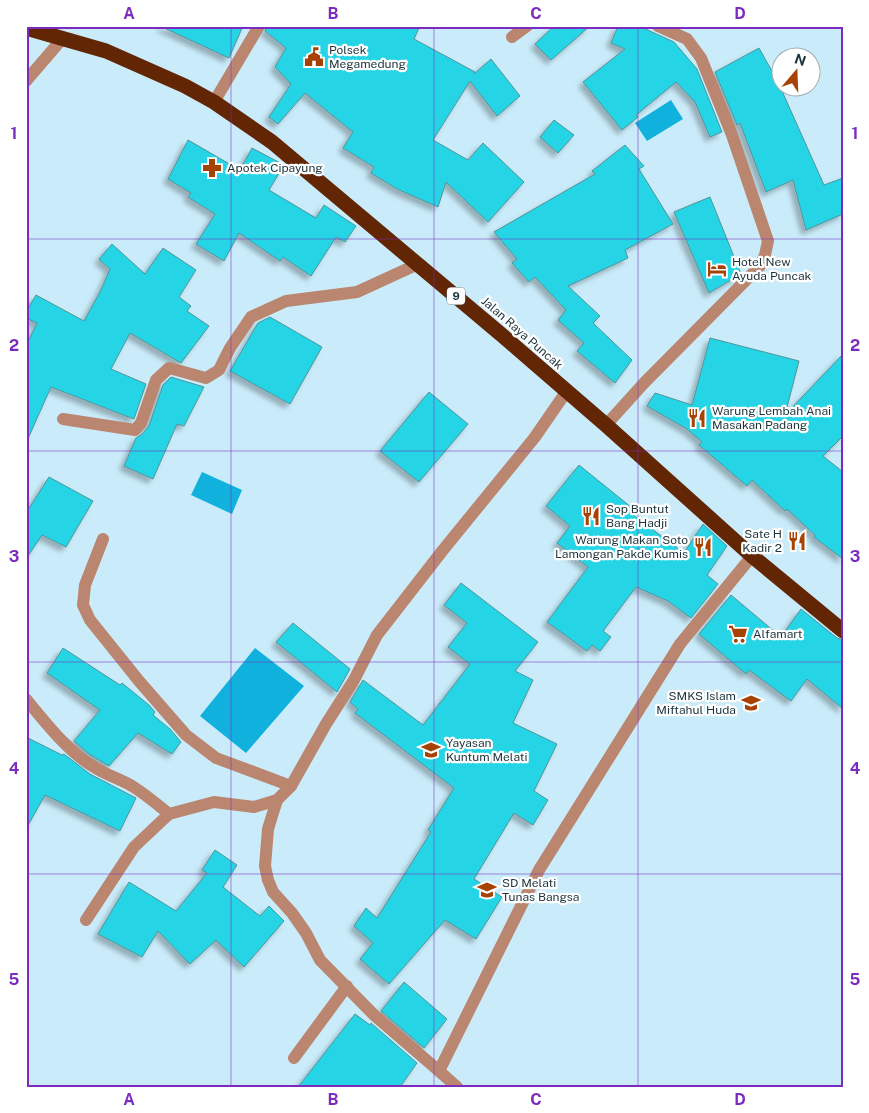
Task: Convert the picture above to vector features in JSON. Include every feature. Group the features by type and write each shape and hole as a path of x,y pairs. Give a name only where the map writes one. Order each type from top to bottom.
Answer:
{"highway":[{"name":"Jalan Raya Puncak","path":"26,28 106,51 185,86 214,102 272,142 606,425 752,556 843,631"}],"street":[{"path":"214,102 259,26"},
{"path":"512,37 527,26"},
{"path":"606,425 760,266 768,241 732,135 701,58 686,39 658,26"},
{"path":"26,81 62,39"},
{"path":"63,419 135,430 141,423 156,380 169,368 206,378 220,370 230,348 251,317 286,301 357,292 418,264"},
{"path":"457,1087 374,1015 320,960 306,933 292,913 273,892 268,880 266,866 268,829 277,800 291,786 326,724 354,680 377,635 535,437 566,392"},
{"path":"103,539 85,585 83,604 90,620 186,735 216,758 291,786"},
{"path":"439,1071 539,870 680,644 752,556"},
{"path":"26,699 47,725 78,756 93,767 143,793 169,814"},
{"path":"86,920 134,847 169,814 214,802 254,807 277,800"},
{"path":"294,1058 347,986"}],"water":[{"path":"671,100 683,119 647,141 635,123"},
{"path":"202,472 242,490 232,514 191,495"},
{"path":"255,648 304,686 246,753 200,716"}],"building":[{"path":"160,26 243,26 229,58"},
{"path":"267,26 420,26 414,39 475,72 474,74 491,59 520,96 497,116 470,81 433,140 468,160 483,143 524,182 488,222 446,182 438,207 397,189 371,173 374,167 343,148 353,132 305,93 278,124 269,117 291,84 275,67 286,48 265,31"},
{"path":"554,26 590,26 551,60 535,44"},
{"path":"618,26 639,26 674,42 697,69 722,132 710,137 695,102 676,82 636,115 638,117 622,130 583,82 625,49 611,43"},
{"path":"759,48 772,71 772,98 785,98 824,185 843,178 843,214 806,230 793,180 766,192 740,123 737,125 715,72"},
{"path":"554,120 574,135 558,153 540,137"},
{"path":"188,140 240,170 252,148 284,165 269,190 316,218 324,205 356,226 345,242 336,237 311,276 283,257 280,261 239,233 224,261 196,244 215,214 188,197 191,193 168,179"},
{"path":"625,145 644,166 639,169 673,224 625,250 628,258 568,286 600,316 593,323 632,360 615,383 577,351 584,343 558,320 566,310 535,277 529,282 512,263 517,259 494,232 595,174 592,171"},
{"path":"710,197 741,274 709,293 674,212"},
{"path":"112,244 145,274 163,248 196,270 179,297 191,306 187,311 209,326 181,363 130,333 111,369 146,384 134,419 51,387 26,443 26,346 37,323 26,318 26,312 36,295 84,321 110,269 99,259"},
{"path":"270,317 322,347 290,404 230,371 258,323"},
{"path":"710,338 799,361 785,415 843,354 843,436 823,456 843,472 843,559 814,537 815,535 787,509 785,511 752,480 747,486 699,445 702,442 687,429 647,406 655,393 692,405"},
{"path":"171,377 204,387 184,426 177,424 153,479 124,466 136,438 149,426 163,385"},
{"path":"429,392 468,424 419,482 380,451"},
{"path":"579,465 631,507 628,511 684,553 703,524 727,546 707,575 718,584 691,618 668,601 636,587 603,631 611,637 600,651 592,645 587,651 547,622 588,567 557,543 570,526 546,506"},
{"path":"49,477 93,501 66,547 42,535 26,559 26,513"},
{"path":"461,583 538,642 515,671 533,680 513,723 557,744 534,791 548,800 533,825 514,813 474,879 502,897 476,939 445,920 389,984 360,959 373,943 354,926 366,908 377,918 431,832 428,830 454,788 355,713 358,709 350,702 363,680 423,725 470,664 448,647 467,623 444,605"},
{"path":"731,595 781,637 801,609 837,638 843,640 843,709 807,679 791,701 749,670 746,674 699,634"},
{"path":"293,623 350,669 337,692 276,642"},
{"path":"63,648 120,685 122,683 149,705 155,712 153,715 170,729 181,742 172,754 138,733 109,766 89,754 74,741 100,710 47,673"},
{"path":"26,737 62,755 64,754 90,774 136,798 120,831 45,795 26,829"},
{"path":"215,850 237,865 223,887 260,916 269,906 284,921 244,967 216,940 190,964 158,931 142,957 98,934 129,882 176,911 207,873 202,870"},
{"path":"404,982 447,1019 424,1048 381,1011"},
{"path":"355,1014 370,1025 371,1023 417,1063 400,1087 298,1087"}],"place":[{"name":"Polsek Megamedung","path":"314,57"},
{"name":"Apotek Cipayung","path":"212,168"},
{"name":"Hotel New Ayuda Puncak","path":"717,269"},
{"name":"Warung Lembah Anai Masakan Padang","path":"697,418"},
{"name":"Sop Buntut Bang Hadji","path":"591,516"},
{"name":"Sate H Kadir 2","path":"797,541"},
{"name":"Warung Makan Soto Lamongan Pakde Kumis","path":"703,547"},
{"name":"Alfamart","path":"738,634"},
{"name":"SMKS Islam Miftahul Huda","path":"751,703"},
{"name":"Yayasan Kuntum Melati","path":"431,750"},
{"name":"SD Melati Tunas Bangsa","path":"487,890"}]}
